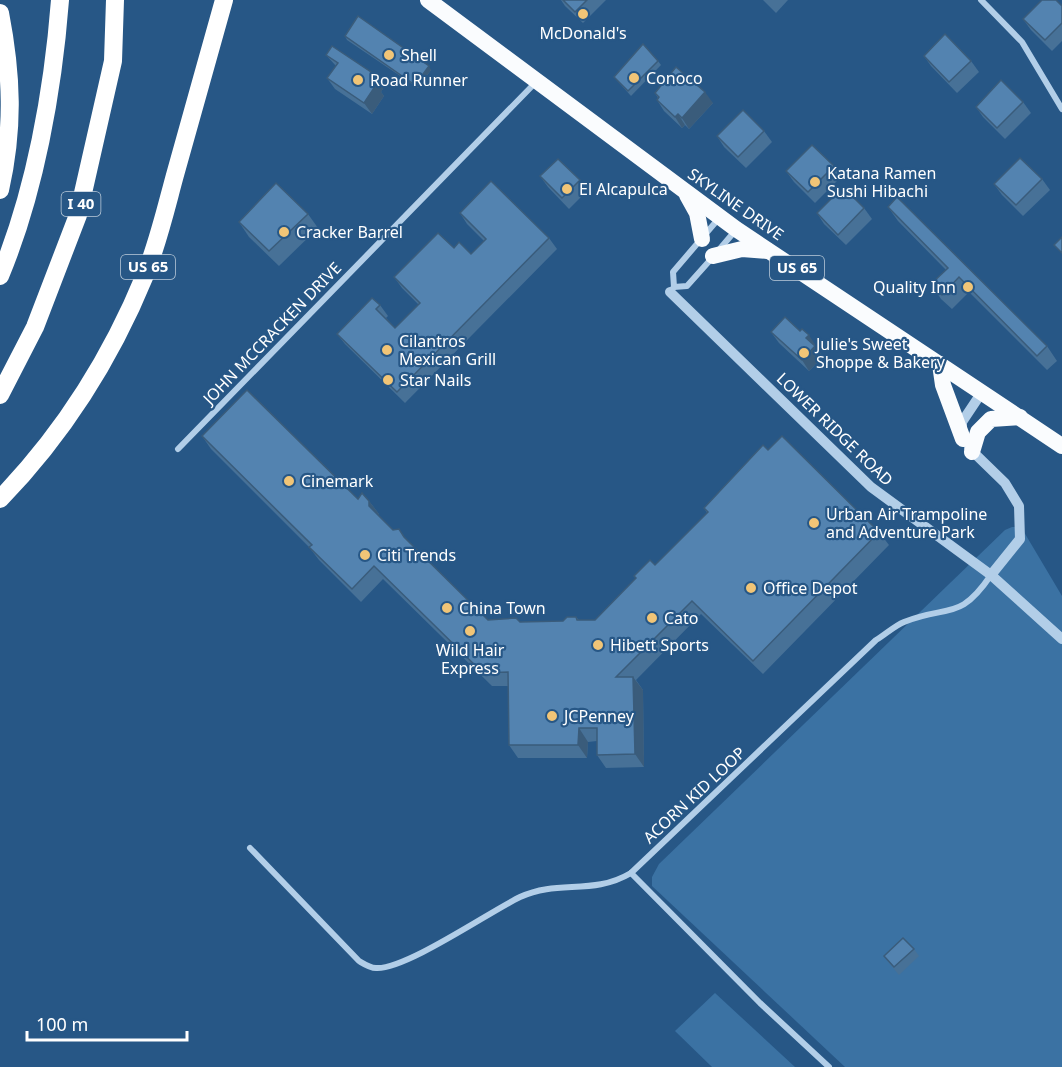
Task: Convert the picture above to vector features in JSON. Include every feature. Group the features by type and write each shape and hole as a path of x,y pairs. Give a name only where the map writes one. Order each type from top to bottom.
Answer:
{"highway":[{"path":"0,276 29,185 48,108 60,0"},
{"name":"I 40","path":"0,395 35,327 78,215 113,61 115,0"},
{"name":"US 65","path":"0,499 39,455 77,404 137,292 157,240 224,0"},
{"name":"SKYLINE DRIVE","path":"428,0 736,229 1062,446"},
{"path":"0,13 8,65 10,108 9,149 0,190"},
{"path":"686,191 697,213 702,239"},
{"path":"713,256 742,249 773,252"},
{"path":"940,364 944,385 967,446"},
{"path":"967,446 991,419 1020,417"}],"street":[{"path":"981,0 1022,42 1062,109"},
{"name":"JOHN MCCRACKEN DRIVE","path":"178,449 537,81"},
{"path":"720,216 673,273 672,289 687,286 736,229"},
{"name":"LOWER RIDGE ROAD","path":"672,289 871,487 991,575 1062,639"},
{"path":"982,392 962,422 967,446 1005,483 1019,506 1020,539 991,575"},
{"name":"ACORN KID LOOP","path":"250,848 359,961 374,968 406,961 522,896 567,886 601,886 616,882 631,873 876,640 902,622 956,610 977,595 991,575"},
{"path":"631,873 760,1003 830,1067"}],"shaded area":[{"path":"1021,527 1062,596 1062,1067 845,1067 652,886 652,877 659,864 1005,530"},
{"path":"715,993 795,1067 712,1067 675,1031"}],"building":[{"path":"563,0 587,0 575,12"},
{"path":"1042,0 1056,0 1062,6 1062,23 1045,40 1023,19"},
{"name":"Shell","path":"358,16 429,66 415,85 345,36"},
{"path":"945,34 971,61 949,82 924,56"},
{"path":"643,44 658,61 628,91 614,77"},
{"name":"Road Runner","path":"332,46 377,76 372,82 376,85 364,103 327,78 338,63 326,55"},
{"path":"676,67 705,92 682,118 678,114 675,117 657,100 659,97 655,93"},
{"path":"1001,80 1023,102 997,128 976,107"},
{"path":"743,110 764,131 738,157 717,136"},
{"path":"812,145 834,166 808,192 786,171"},
{"path":"1020,158 1042,179 1016,205 994,184"},
{"path":"558,159 580,180 562,198 540,176"},
{"path":"491,181 549,238 397,392 337,334 372,298 380,305 376,309 395,328 420,303 394,277 438,233 454,248 459,242 471,254 486,239 460,213"},
{"path":"276,183 308,214 269,251 239,222"},
{"path":"843,187 864,208 838,235 817,213"},
{"name":"Quality Inn","path":"897,197 1047,346 1037,356 959,277 942,295 931,284 948,268 888,207"},
{"path":"1062,237 1062,253 1054,245"},
{"path":"785,317 800,331 802,329 809,335 806,338 815,346 802,360 771,332"},
{"path":"247,390 358,499 362,493 369,501 369,506 393,530 399,529 404,537 488,620 516,618 520,622 563,621 567,617 576,617 577,620 595,620 636,578 634,576 650,560 655,565 708,512 704,508 763,445 768,450 782,436 879,532 753,661 692,601 616,677 633,677 635,754 597,755 597,728 579,728 578,745 509,745 508,672 483,673 374,566 352,589 309,547 312,545 202,436"},
{"path":"903,938 914,949 894,967 884,956"}],"place":[{"name":"McDonald's","path":"583,14"},
{"name":"Shell","path":"389,55"},
{"name":"Conoco","path":"634,78"},
{"name":"Road Runner","path":"358,80"},
{"name":"Katana Ramen Sushi Hibachi","path":"815,182"},
{"name":"El Alcapulca","path":"567,189"},
{"name":"Cracker Barrel","path":"284,232"},
{"name":"Quality Inn","path":"968,287"},
{"name":"Cilantros Mexican Grill","path":"387,350"},
{"name":"Julie's Sweet Shoppe & Bakery","path":"804,353"},
{"name":"Star Nails","path":"388,380"},
{"name":"Cinemark","path":"289,481"},
{"name":"Urban Air Trampoline and Adventure Park","path":"814,523"},
{"name":"Citi Trends","path":"365,555"},
{"name":"Office Depot","path":"751,588"},
{"name":"China Town","path":"447,608"},
{"name":"Cato","path":"652,618"},
{"name":"Wild Hair Express","path":"470,631"},
{"name":"Hibett Sports","path":"598,645"},
{"name":"JCPenney","path":"552,716"}]}
